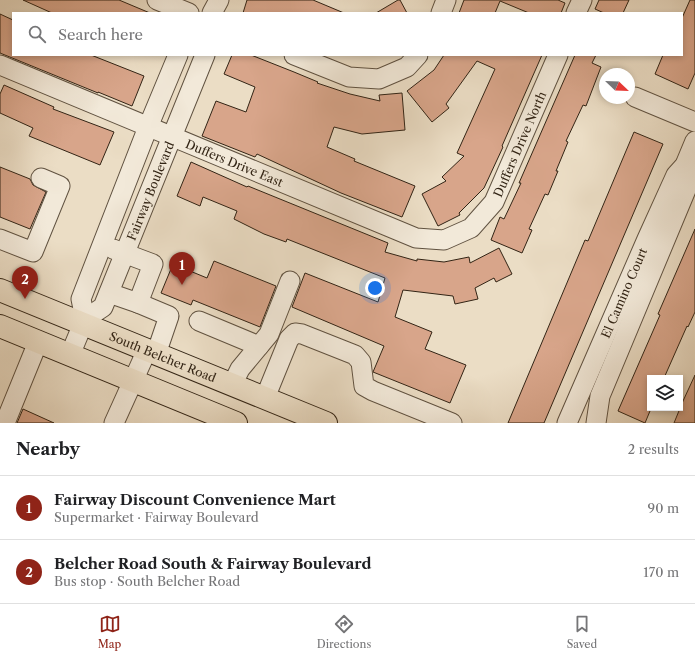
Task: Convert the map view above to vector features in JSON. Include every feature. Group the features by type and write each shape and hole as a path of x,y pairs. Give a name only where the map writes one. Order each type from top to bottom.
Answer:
{"main road":[{"name":"South Belcher Road","path":"0,290 84,322 151,352 326,423"},
{"path":"0,326 236,423"}],"street":[{"path":"158,0 187,12"},
{"path":"204,0 206,12"},
{"path":"213,12 219,0"},
{"path":"441,12 446,0"},
{"path":"576,12 582,0"},
{"name":"Fairway Boulevard","path":"84,322 81,299 148,127 178,56"},
{"name":"Fairway Boulevard","path":"84,322 103,307 205,56"},
{"path":"296,56 349,77 379,78 412,61"},
{"name":"Duffers Drive North","path":"471,228 494,202 558,56"},
{"name":"Duffers Drive East","path":"0,65 416,238 444,240 471,228"},
{"path":"635,96 695,122"},
{"name":"El Camino Court","path":"567,423 676,175 685,165 695,141"},
{"name":"El Camino Court","path":"596,423 600,396 691,178 685,165"},
{"path":"0,239 33,252 60,186 41,178"},
{"path":"102,245 153,264 138,303"},
{"path":"232,385 240,369 269,334 290,280"},
{"path":"109,293 169,316 151,352 133,381 114,423"},
{"path":"199,321 259,346"},
{"path":"70,355 84,322"},
{"path":"265,398 289,339 295,334 302,334 355,354 361,362 364,386 452,423"},
{"path":"6,423 38,342"}],"building":[{"path":"23,0 119,0 148,12 50,12"},
{"path":"247,0 313,0 342,12 243,12"},
{"path":"400,0 406,12 378,12"},
{"path":"464,0 558,0 565,3 561,12 527,12 500,1 495,12 459,12"},
{"path":"599,0 629,0 623,12 602,12 595,9"},
{"path":"690,0 695,0 695,73 688,89 655,74 663,56 683,56 683,16"},
{"path":"0,14 12,20 12,56 94,56 144,76 132,106 0,53"},
{"path":"232,56 254,56 318,82 317,83 350,94 380,101 379,95 402,93 405,130 362,134 334,127 327,147 355,159 354,161 415,186 402,217 341,193 257,154 255,157 202,136 216,101 246,112 255,87 224,74"},
{"path":"443,56 542,56 484,188 459,213 460,215 438,226 422,194 446,181 442,177 464,156 457,153 495,69 477,61 446,104 449,108 432,122 407,91 434,70"},
{"path":"575,56 596,56 592,63 601,67 599,68 599,72 586,106 583,105 566,141 568,142 556,171 558,171 548,195 545,194 529,229 532,230 522,253 491,240 500,217 504,219 521,183 519,183"},
{"path":"4,85 54,107 53,109 114,132 100,165 29,136 33,128 0,113 0,94"},
{"path":"634,132 663,144 544,423 508,423 585,240 588,241"},
{"path":"191,162 247,187 248,186 388,243 385,252 417,261 417,259 444,262 469,257 470,263 499,248 512,274 496,282 494,278 475,288 478,299 455,304 453,296 403,290 395,317 432,332 425,349 466,365 450,403 373,372 384,346 292,307 305,273 378,302 385,278 287,239 286,242 264,234 234,219 237,211 203,197 200,206 177,196"},
{"path":"0,167 30,179 33,185 46,192 30,229 0,217"},
{"path":"695,229 695,312 688,327 687,326 665,375 647,375 647,411 650,411 645,423 618,411 660,315 658,314"},
{"path":"214,261 276,286 260,327 193,300 191,305 161,293 173,264 207,278"},
{"path":"695,375 695,423 674,423 679,411 683,411 683,401"},
{"path":"23,409 54,423 17,423"}],"place":[{"name":"Fairway Discount Convenience Mart","path":"182,285"},
{"name":"Belcher Road South & Fairway Boulevard","path":"25,299"}]}
